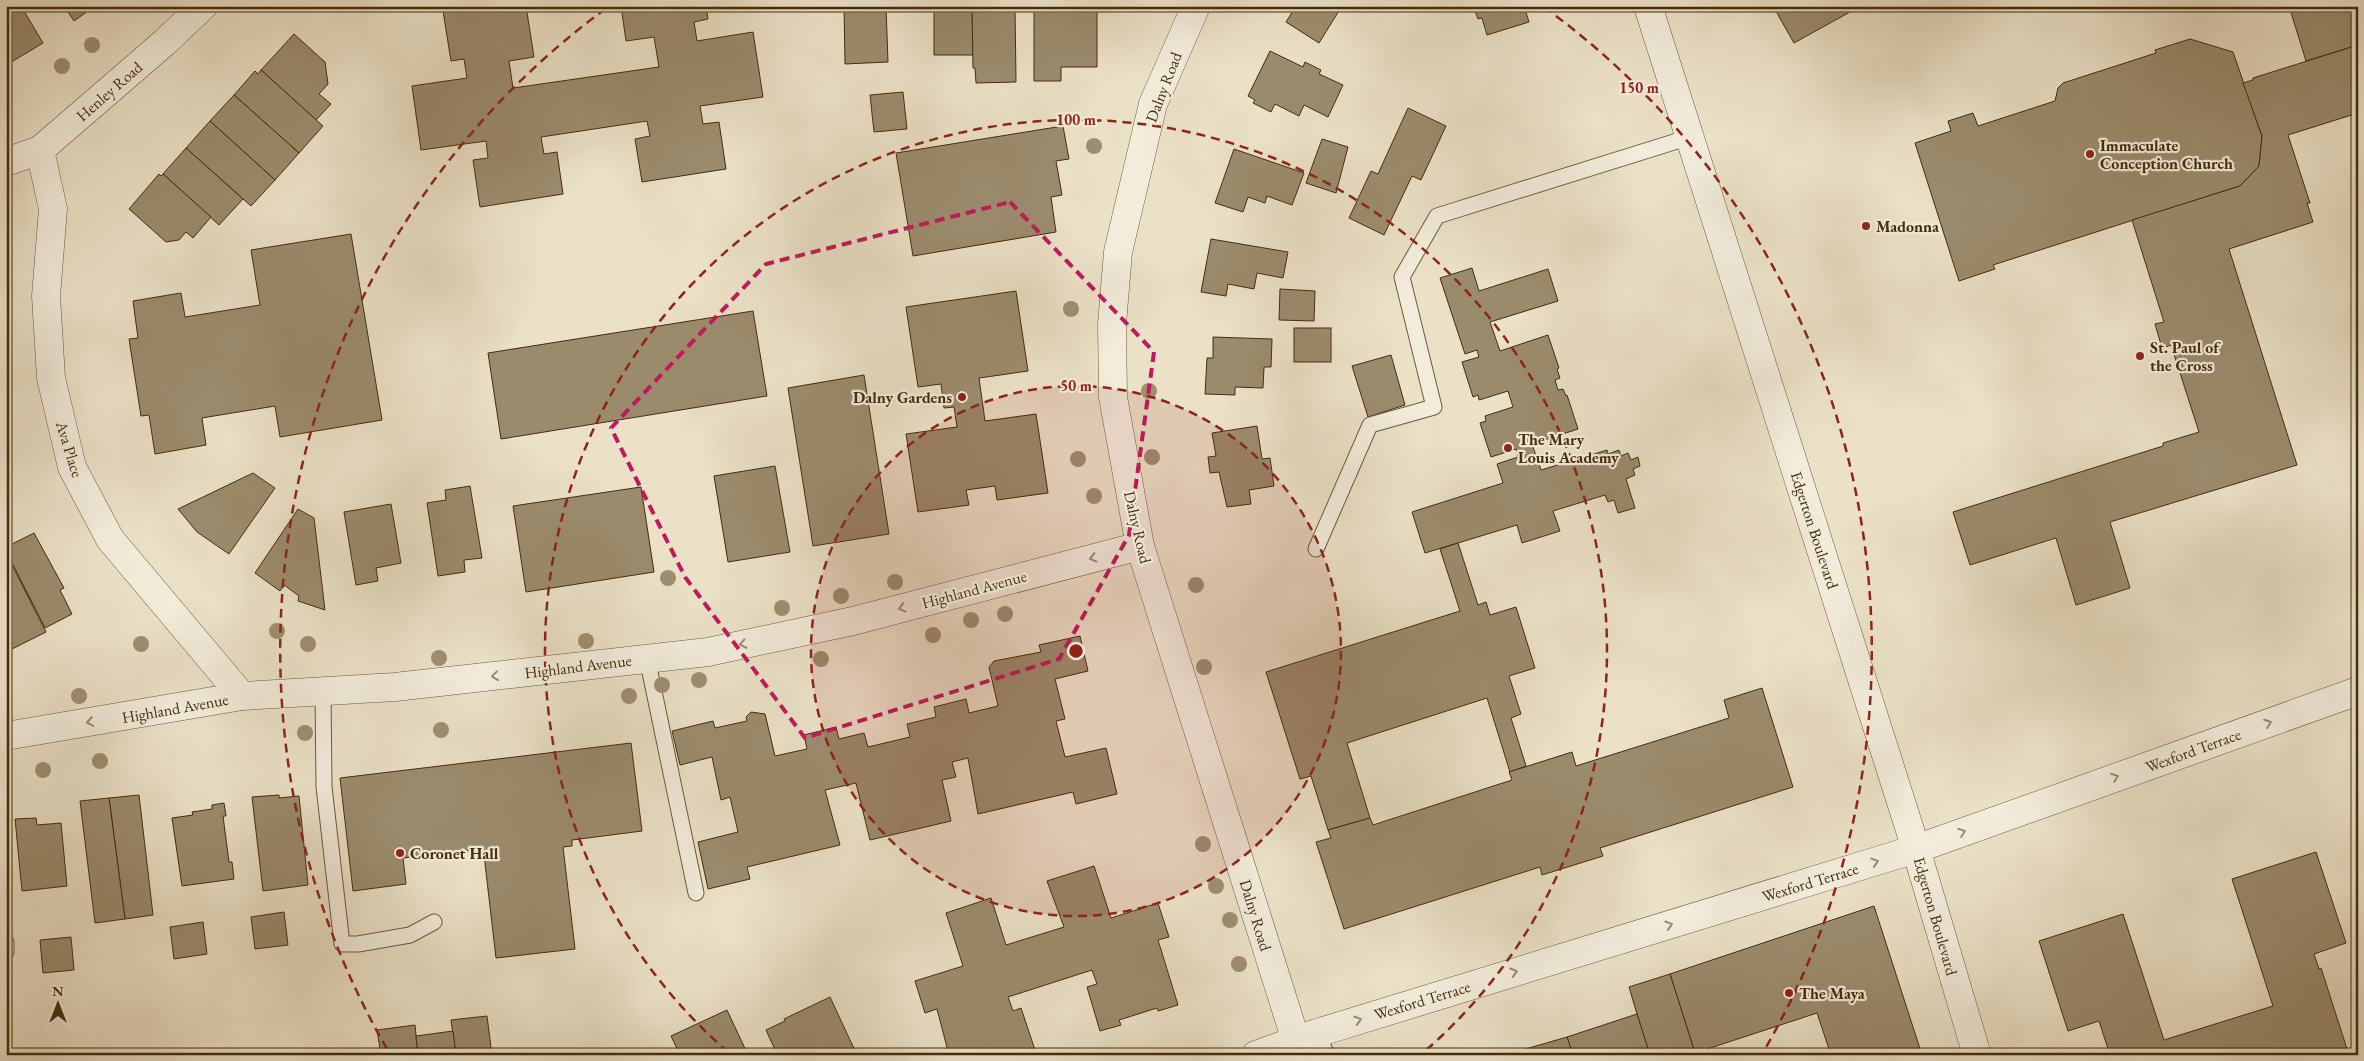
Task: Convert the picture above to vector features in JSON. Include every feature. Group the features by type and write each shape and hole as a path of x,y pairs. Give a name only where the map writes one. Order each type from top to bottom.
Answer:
{"street":[{"name":"Henley Road","path":"6,162 40,150 165,42 203,6"},
{"name":"Dalny Road","path":"1196,6 1153,104 1118,252 1112,324 1112,397 1140,546 1313,1043"},
{"name":"Edgerton Boulevard","path":"1648,6 1916,849 1977,1055"},
{"name":"Ava Place","path":"40,150 53,209 46,296 50,378 72,467 110,539 242,696"},
{"name":"Highland Avenue","path":"6,736 242,696 395,687 708,652 853,621 1140,546"},
{"name":"Wexford Terrace","path":"1256,1055 1313,1043 1916,849 2358,691"}],"lane":[{"path":"1316,549 1370,425 1434,407 1402,277 1437,216 1690,137"},
{"path":"648,658 696,893"},
{"path":"323,691 324,787 342,944 358,944 410,935 434,922"},
{"path":"6,942 6,952"}],"highlighted area":[{"path":"1010,202 1154,352 1129,535 1059,659 805,738 685,577 611,428 766,264"}],"building":[{"path":"6,6 21,6 43,43 8,64"},
{"path":"64,6 95,6 74,21"},
{"path":"472,6 526,6 534,57 509,61 513,88 659,67 654,37 626,41 621,6 706,6 708,19 694,22 697,41 753,32 763,97 700,106 703,124 719,122 726,169 642,182 635,139 650,136 647,121 541,137 544,154 557,152 563,194 480,207 473,160 488,158 486,141 421,150 412,86 467,78 464,59 451,61 443,11"},
{"path":"844,6 886,6 888,62 845,64"},
{"path":"934,6 972,6 973,55 934,55"},
{"path":"972,6 1015,6 1016,82 976,83 975,68 973,68"},
{"path":"1034,6 1097,6 1097,67 1061,67 1061,81 1034,81"},
{"path":"1296,6 1342,6 1319,43 1286,22"},
{"path":"1473,6 1524,6 1529,22 1487,35 1482,18 1478,19"},
{"path":"1773,6 1858,6 1859,7 1794,43"},
{"path":"2289,6 2358,6 2358,45 2306,61"},
{"path":"294,34 325,62 328,84 319,94 331,104 316,120 261,70"},
{"name":"Immaculate Conception Church","path":"2190,39 2233,52 2262,136 2259,166 2240,186 1993,265 1995,269 1959,281 1915,143 1951,131 1948,121 1973,113 1978,126 2055,101 2058,88 2063,83 2156,53 2155,50"},
{"path":"2358,45 2358,113 2288,135 2310,203 2307,203 2313,222 2229,249 2297,465 2110,522 2130,588 2076,605 2056,538 1970,565 1953,512 2163,446 2163,443 2199,432 2171,345 2162,348 2155,324 2164,322 2132,220 2240,186 2259,166 2262,136 2243,83 2253,80 2253,78"},
{"path":"1270,51 1303,67 1305,62 1321,70 1319,74 1343,85 1328,117 1304,105 1299,116 1275,104 1271,112 1253,103 1255,100 1248,96"},
{"path":"261,70 323,126 299,153 234,95 255,71 258,74"},
{"path":"903,92 907,129 874,132 870,95"},
{"path":"234,95 299,153 275,180 210,121"},
{"path":"1408,108 1446,126 1421,180 1412,176 1384,235 1349,218 1371,171 1378,174"},
{"path":"210,121 275,180 251,206 186,148"},
{"path":"1063,126 1069,159 1056,161 1062,195 1051,197 1056,232 913,256 896,153"},
{"path":"1322,139 1348,147 1336,193 1306,183"},
{"path":"186,148 243,199 219,225 163,174"},
{"path":"1234,149 1304,173 1292,205 1267,196 1265,203 1248,197 1243,212 1215,203"},
{"path":"159,174 161,176 163,174 211,217 193,238 186,232 179,240 166,242 129,209"},
{"path":"351,234 382,420 280,437 275,406 202,418 206,445 155,454 149,415 141,416 129,339 138,338 133,301 181,293 185,317 260,305 251,250"},
{"path":"1211,239 1288,252 1283,278 1257,273 1254,289 1228,284 1226,296 1201,292"},
{"path":"1472,268 1479,291 1548,269 1558,301 1490,322 1500,351 1548,335 1559,368 1557,369 1560,378 1555,380 1558,390 1563,389 1567,395 1578,429 1532,444 1541,470 1607,450 1608,454 1619,450 1621,456 1628,453 1631,460 1638,457 1640,466 1633,469 1635,475 1626,479 1635,508 1618,513 1614,500 1608,502 1605,495 1553,511 1560,531 1522,543 1517,525 1425,553 1412,512 1503,483 1497,464 1518,457 1516,449 1491,457 1480,423 1486,421 1485,416 1513,407 1508,391 1479,400 1478,395 1473,397 1462,362 1479,357 1477,350 1465,354 1440,278"},
{"path":"1280,289 1315,291 1314,321 1279,320"},
{"name":"Dalny Gardens","path":"1016,291 1028,371 979,378 985,421 1036,414 1048,493 997,500 995,486 966,490 969,505 918,512 906,434 957,427 954,407 944,408 941,384 918,387 906,307"},
{"path":"753,311 767,396 501,439 488,353"},
{"path":"1294,328 1331,328 1331,362 1294,362"},
{"path":"1213,337 1272,339 1271,367 1264,367 1263,388 1235,387 1235,395 1205,394 1207,358 1213,358"},
{"path":"1391,355 1405,405 1368,417 1352,366"},
{"path":"864,375 889,534 813,546 788,388"},
{"path":"1257,426 1262,459 1270,458 1274,486 1249,490 1251,504 1227,507 1219,472 1210,473 1208,457 1216,456 1212,433"},
{"path":"775,466 790,552 728,562 714,476"},
{"path":"253,473 275,488 229,554 197,532 178,509"},
{"path":"470,486 482,558 464,560 465,572 438,576 427,503 446,500 445,490"},
{"path":"641,487 654,572 526,592 513,506"},
{"path":"391,504 401,563 376,568 378,581 356,585 344,512"},
{"path":"298,509 314,518 325,610 298,601 299,596 284,585 280,591 255,573"},
{"path":"34,533 64,588 60,590 72,614 45,628 6,551 6,547"},
{"path":"1458,543 1478,605 1486,602 1490,615 1516,607 1535,668 1509,676 1521,714 1511,718 1526,766 1510,772 1487,698 1347,743 1370,818 1328,830 1311,776 1300,779 1266,672 1460,611 1440,549"},
{"path":"6,553 46,632 6,652"},
{"path":"1080,636 1088,671 1055,679 1065,719 1056,721 1065,757 1106,748 1117,794 1076,804 1073,792 978,814 968,758 952,762 956,777 942,780 951,821 870,840 856,783 825,790 840,845 747,867 750,879 708,889 698,842 738,832 730,797 721,800 712,757 680,765 672,731 713,721 715,728 747,721 746,717 751,712 765,714 775,756 807,749 804,735 836,727 839,739 864,733 868,747 910,737 907,724 936,717 934,707 966,699 969,713 998,706 989,667 994,661 1041,652 1039,645"},
{"path":"1762,688 1793,787 1600,848 1603,856 1542,875 1540,867 1344,929 1316,842 1331,838 1328,830 1370,818 1373,825 1512,780 1509,772 1572,752 1576,766 1729,718 1724,700"},
{"name":"Coronet Hall","path":"631,743 642,831 572,840 572,846 563,847 575,949 496,958 484,855 474,856 474,850 403,858 406,884 353,891 340,778"},
{"path":"139,795 153,915 125,919 109,798"},
{"path":"279,795 279,798 299,796 308,885 263,891 252,797"},
{"path":"109,798 125,919 95,923 80,801"},
{"path":"224,803 226,816 223,816 229,862 232,862 234,879 182,886 172,818 193,815 192,812 212,809 212,805"},
{"path":"36,818 37,825 61,823 67,886 22,891 15,819"},
{"path":"2316,852 2346,943 2314,954 2319,969 2321,968 2349,1055 2110,1055 2099,1021 2068,1031 2039,941 2123,914 2164,1040 2273,1006 2232,879"},
{"path":"1094,866 1111,918 1158,903 1169,937 1158,940 1178,1005 1158,1011 1157,1008 1119,1020 1121,1025 1100,1031 1087,987 1097,984 1092,970 1008,997 1013,1011 1021,1008 1035,1050 1021,1055 949,1055 937,1009 925,1013 915,981 963,966 946,913 991,898 1006,945 1064,927 1047,881"},
{"name":"The Maya","path":"1874,906 1922,1055 1831,1055 1817,1013 1695,1053 1670,974"},
{"path":"284,912 288,945 255,949 251,917"},
{"path":"203,922 207,954 174,959 170,927"},
{"path":"71,937 74,970 43,973 40,940"},
{"path":"1670,974 1696,1055 1650,1055 1629,987"},
{"path":"830,997 857,1055 770,1055 776,1052 766,1030 785,1021 784,1019"},
{"path":"727,1010 748,1055 680,1055 671,1036"},
{"path":"1637,1014 1650,1055 1573,1055 1567,1037"},
{"path":"487,1016 492,1055 456,1055 451,1020"},
{"path":"415,1025 418,1055 381,1055 377,1030"},
{"path":"453,1031 456,1055 418,1055 416,1036"},
{"path":"1567,1037 1573,1055 1505,1055"}],"place":[{"name":"Immaculate Conception Church","path":"2090,154"},
{"name":"Madonna","path":"1866,226"},
{"name":"St. Paul of the Cross","path":"2140,356"},
{"name":"Dalny Gardens","path":"962,397"},
{"name":"The Mary Louis Academy","path":"1508,448"},
{"name":"Coronet Hall","path":"400,853"},
{"name":"The Maya","path":"1789,993"}]}
